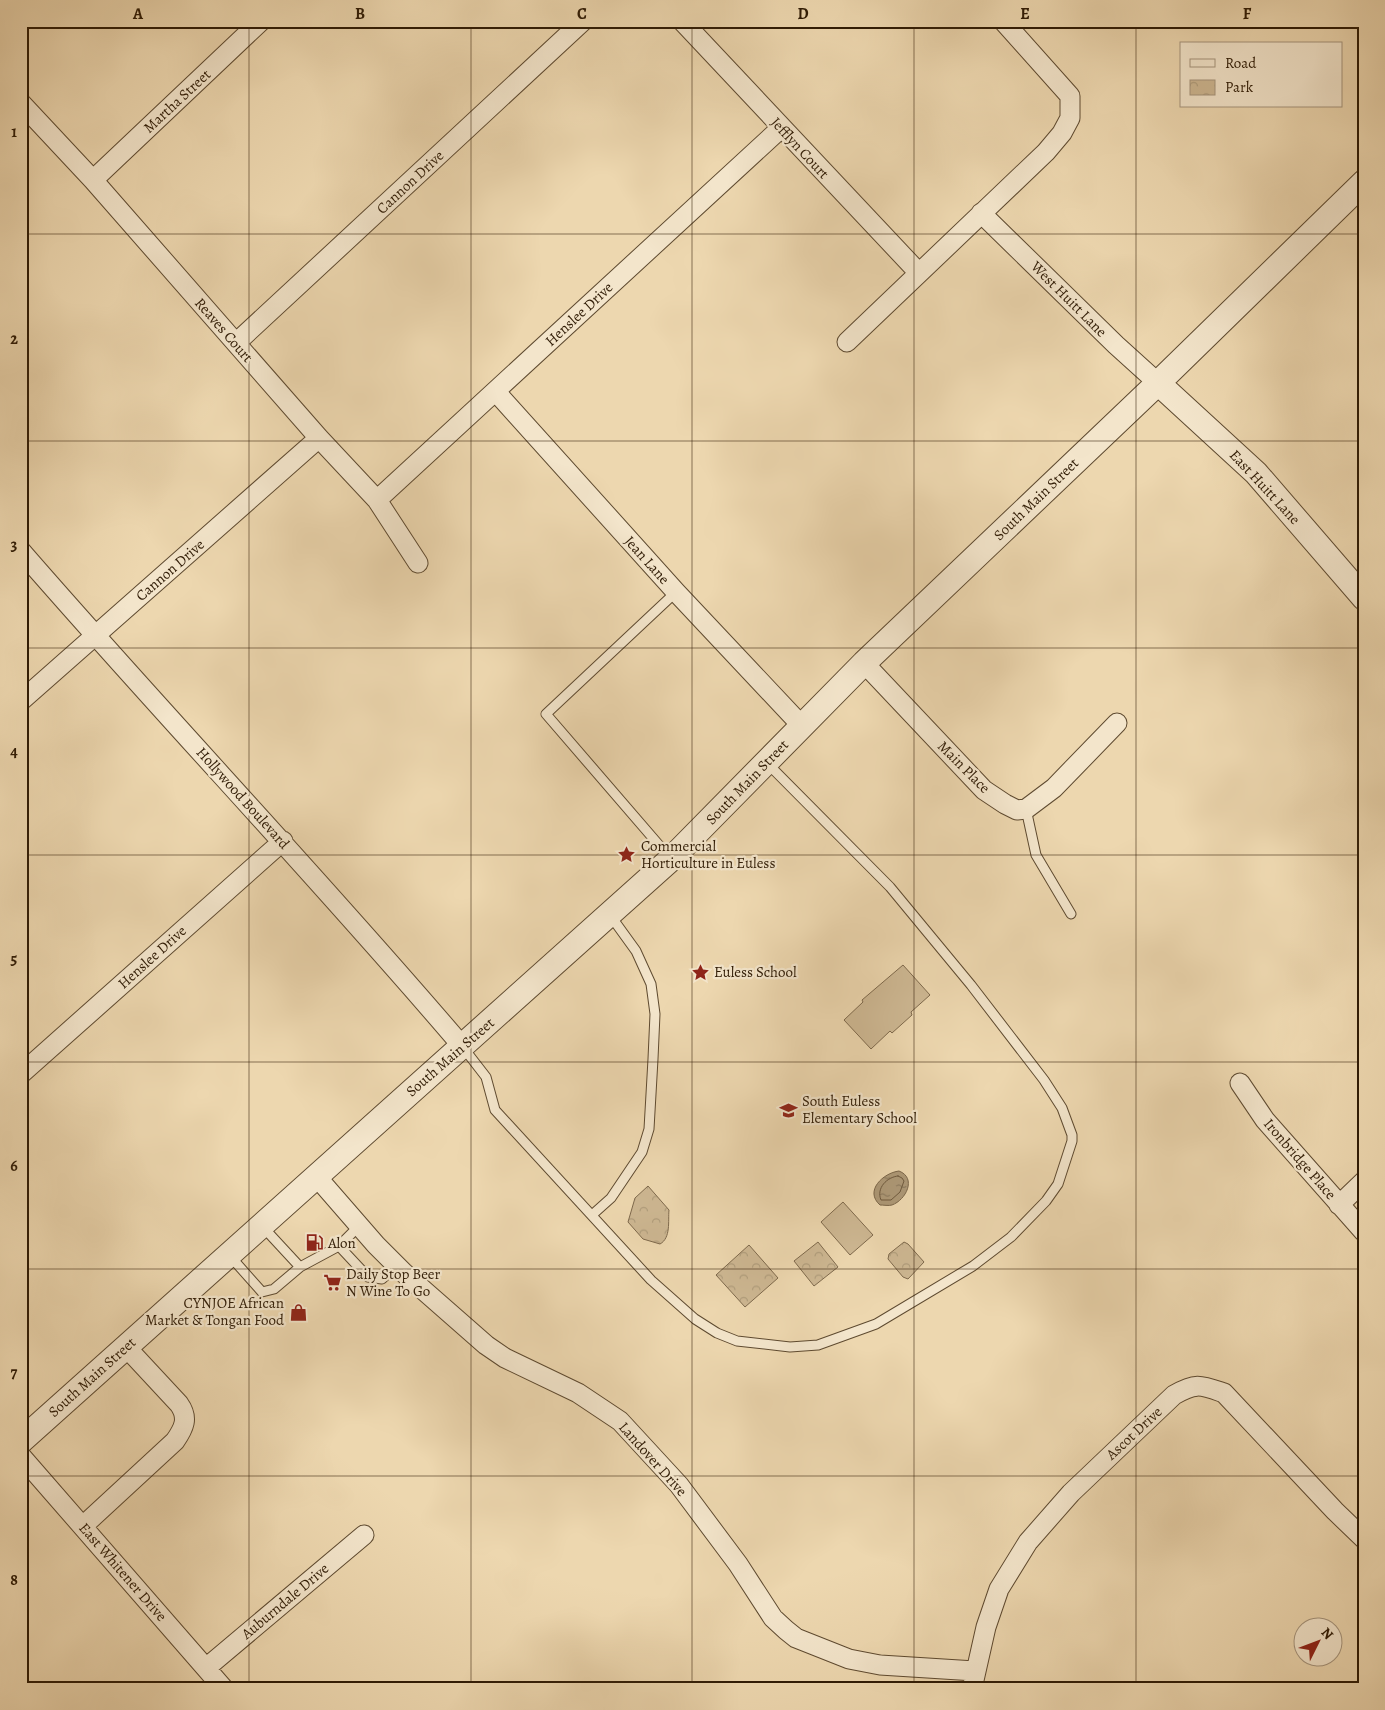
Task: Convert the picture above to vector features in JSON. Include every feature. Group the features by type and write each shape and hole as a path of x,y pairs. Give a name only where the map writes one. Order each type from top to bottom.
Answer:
{"street":[{"name":"Martha Street","path":"93,180 261,21"},
{"name":"Cannon Drive","path":"236,343 583,21"},
{"name":"Jefflyn Court","path":"682,21 919,273"},
{"path":"847,342 1046,152 1062,133 1070,118 1070,96 1003,21"},
{"name":"Reaves Court","path":"21,103 93,180 319,438 377,500 418,563"},
{"name":"Henslee Drive","path":"377,500 782,128"},
{"name":"South Main Street","path":"21,1441 671,859 864,663 1158,383 1364,182"},
{"name":"West Huitt Lane","path":"982,213 1116,345 1158,383"},
{"name":"East Huitt Lane","path":"1158,383 1256,473 1364,598"},
{"name":"Jean Lane","path":"496,392 676,592 802,726"},
{"name":"Cannon Drive","path":"21,701 319,438"},
{"name":"Hollywood Boulevard","path":"21,551 95,636 282,841 462,1046"},
{"name":"Main Place","path":"864,663 984,790 1004,804 1017,810 1026,809"},
{"path":"1026,809 1054,788 1118,723"},
{"name":"Henslee Drive","path":"21,1074 282,841"},
{"name":"Ironbridge Place","path":"1240,1083 1265,1120 1364,1232"},
{"name":"Landover Drive","path":"316,1176 396,1266 486,1345 505,1358 578,1393 620,1421 679,1485 738,1564 773,1618 796,1638 849,1659 973,1680"},
{"path":"1339,1205 1364,1181"},
{"path":"83,1526 176,1441 185,1425 183,1410 179,1404 126,1347"},
{"name":"Ascot Drive","path":"973,1680 986,1627 999,1589 1028,1542 1071,1493 1174,1395 1188,1387 1203,1385 1224,1393 1335,1511 1364,1539"},
{"name":"East Whitener Drive","path":"21,1456 224,1689"},
{"name":"Auburndale Drive","path":"206,1668 364,1535"}],"lane":[{"path":"671,859 546,714 676,592"},
{"path":"462,1046 486,1077 495,1110 651,1280 695,1319 717,1333 737,1341 790,1348 818,1345 876,1324 973,1266 1011,1237 1046,1201 1058,1184 1071,1146 1072,1135 1062,1108 1044,1080 971,985 890,887 766,762"},
{"path":"1026,809 1036,855 1071,914"},
{"path":"592,1215 611,1198 642,1152 649,1129 656,1014 651,984 636,951 610,915"},
{"path":"262,1224 300,1267"},
{"path":"228,1254 262,1292 274,1289 300,1267 339,1246 359,1226"},
{"path":"339,1246 368,1277 382,1279 396,1266"}],"green space":[{"path":"903,965 930,995 911,1012 912,1015 892,1033 890,1031 871,1049 844,1020 863,1002 862,1000"},
{"path":"648,1186 669,1210 666,1238 660,1244 643,1239 628,1222 635,1198"},
{"path":"843,1202 873,1235 850,1255 821,1222"},
{"path":"818,1242 838,1267 814,1286 794,1261"},
{"path":"904,1242 924,1262 908,1279 903,1277 888,1259 889,1254"},
{"path":"749,1245 778,1278 745,1307 716,1275"}],"water":[{"path":"899,1171 907,1179 908,1189 902,1199 892,1205 880,1205 874,1194 875,1189 887,1175"}],"place":[{"name":"Commercial Horticulture in Euless","path":"627,855"},
{"name":"Euless School","path":"700,972"},
{"name":"South Euless Elementary School","path":"788,1110"},
{"name":"Alon","path":"314,1243"},
{"name":"Daily Stop Beer N Wine To Go","path":"332,1283"},
{"name":"CYNJOE African Market & Tongan Food","path":"298,1312"}]}
